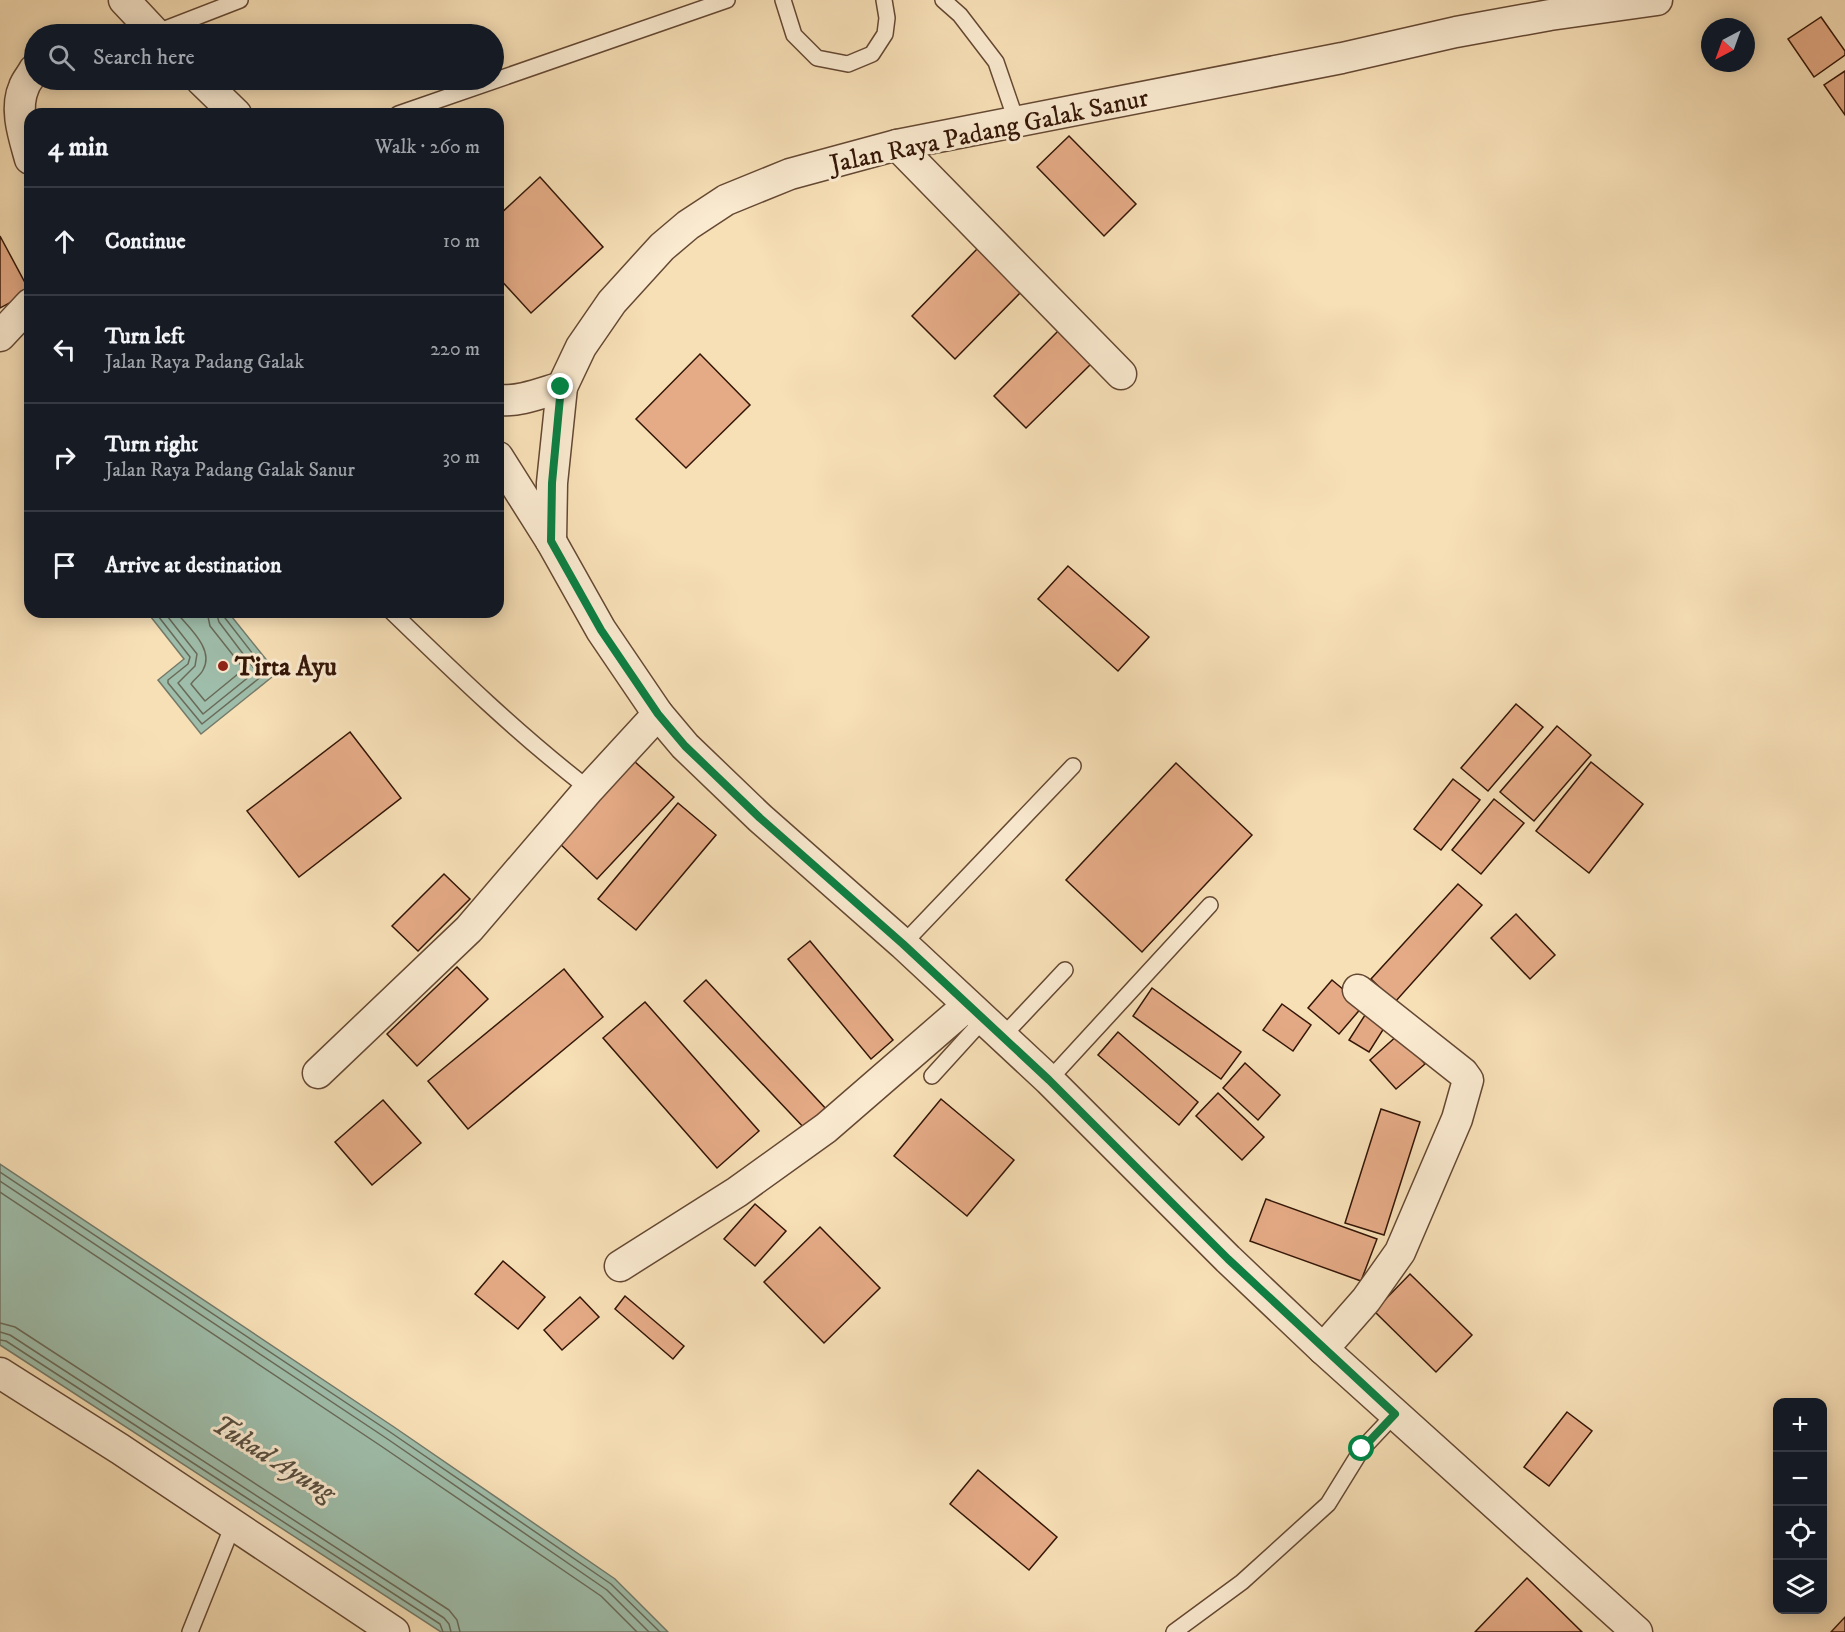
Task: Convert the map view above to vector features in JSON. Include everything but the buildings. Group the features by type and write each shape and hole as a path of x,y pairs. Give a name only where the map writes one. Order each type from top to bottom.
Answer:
{"street":[{"path":"124,0 140,24"},
{"name":"Jalan Raya Padang Galak Sanur","path":"551,541 552,483 561,387 581,347 612,302 662,247 688,225 726,200 790,174 897,145 1342,58 1456,32 1550,15 1657,0"},
{"path":"24,86 21,108 21,126 24,137"},
{"path":"211,90 230,108"},
{"path":"897,145 1121,374"},
{"path":"0,336 24,310"},
{"path":"504,400 516,400 561,387"},
{"path":"504,467 551,541 601,630 658,714 685,746 760,818 903,944 1049,1080 1228,1259 1323,1349 1637,1632"},
{"path":"318,1073 469,929 589,789 658,714"},
{"path":"1323,1349 1366,1300 1400,1252 1456,1119 1468,1080 1463,1073 1358,990"},
{"path":"620,1266 737,1192 984,1020"},
{"path":"0,1373 74,1419 394,1632"}],"lane":[{"path":"174,24 240,0"},
{"path":"504,77 727,0"},
{"path":"783,0 794,35 817,58 848,64 872,54 885,34 887,18 884,0"},
{"path":"943,0 960,15 996,62 1016,120"},
{"path":"415,108 467,90"},
{"path":"398,618 513,726 589,789"},
{"path":"903,944 1073,766"},
{"path":"1049,1080 1210,905"},
{"path":"932,1076 984,1020 1065,970"},
{"path":"1174,1632 1242,1582 1328,1504 1362,1449 1395,1414"},
{"path":"190,1632 233,1525"}],"water":[{"name":"Tirta Ayu","path":"152,618 233,618 277,673 201,734 158,680 184,659"},
{"name":"Tukad Ayung","path":"0,1164 394,1427 615,1579 668,1632 441,1632 0,1345"}],"place":[{"name":"Tirta Ayu","path":"223,666"}],"route":[{"path":"561,387 552,483 551,541 601,630 658,714 685,746 760,818 903,944 1049,1080 1228,1259 1395,1414 1362,1449"}]}
